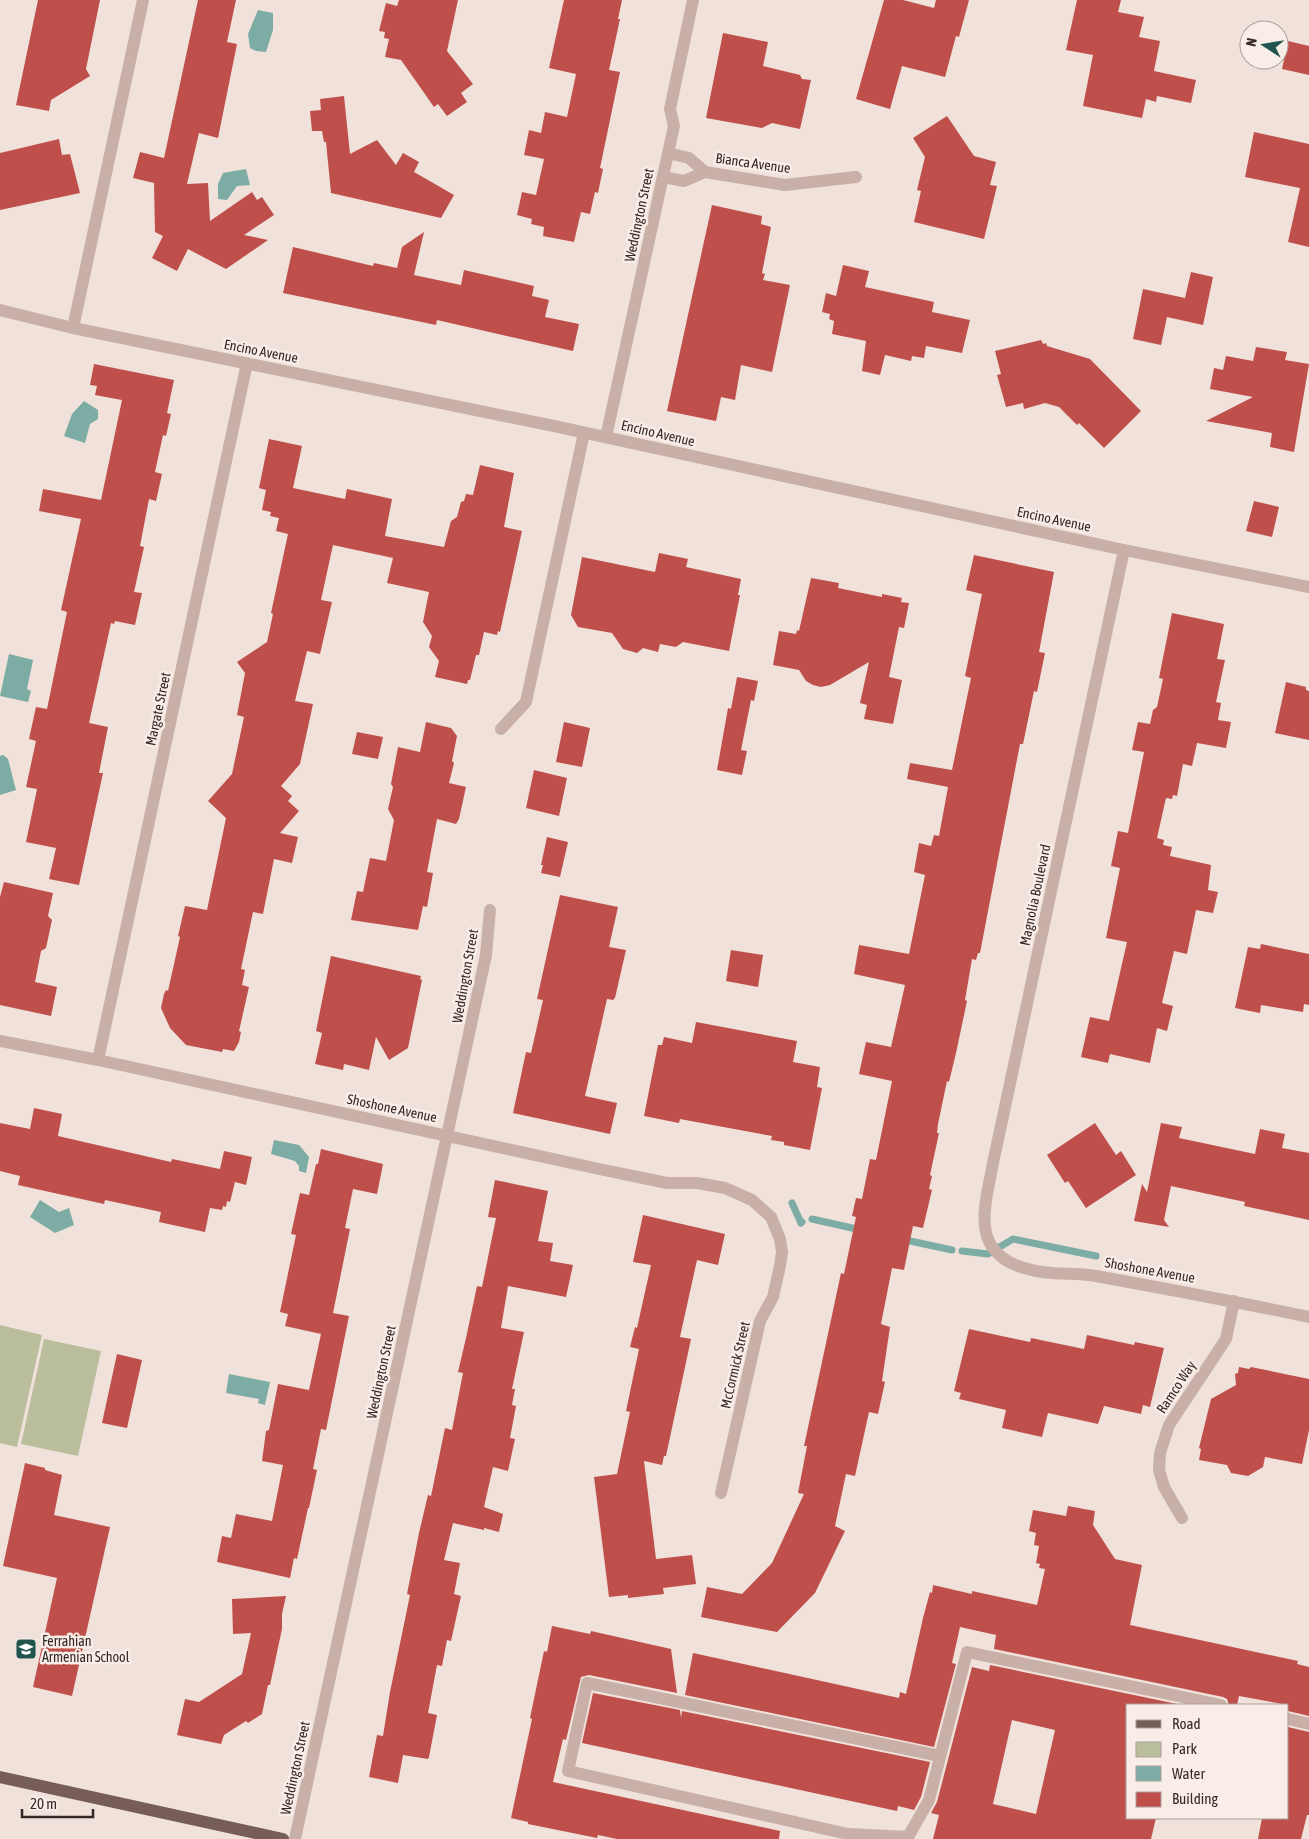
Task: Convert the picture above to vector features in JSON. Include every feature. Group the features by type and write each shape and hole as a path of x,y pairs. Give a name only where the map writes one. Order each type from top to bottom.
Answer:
{"main road":[{"path":"0,1777 283,1839"}],"street":[{"path":"73,328 143,0"},
{"name":"Weddington Street","path":"606,437 674,126 670,109 692,0"},
{"name":"Bianca Avenue","path":"668,152 689,158 705,172 785,185 856,177"},
{"name":"Bianca Avenue","path":"663,177 684,181 705,172"},
{"name":"Encino Avenue","path":"0,310 73,328 606,437 1124,550 1309,587"},
{"name":"Margate Street","path":"98,1060 247,363"},
{"path":"501,729 526,702 584,433"},
{"name":"Magnolia Boulevard","path":"991,1247 983,1224 993,1163 1124,550"},
{"name":"Weddington Street","path":"295,1839 486,954 490,910"},
{"name":"Shoshone Avenue","path":"0,1041 98,1060 667,1183 697,1183 724,1188 752,1200 771,1217"},
{"name":"McCormick Street","path":"721,1492 760,1321 773,1297 780,1266 782,1252 780,1239 771,1217"},
{"name":"Shoshone Avenue","path":"991,1247 1010,1263 1028,1269 1047,1273 1092,1275 1309,1317"},
{"name":"Ramco Way","path":"1182,1518 1164,1487 1159,1470 1160,1453 1169,1424 1226,1339 1234,1301"},
{"path":"940,1756 587,1683 568,1771 848,1837 909,1838 929,1800 968,1652 1216,1704"},
{"path":"1289,1720 1309,1724"}],"green space":[{"path":"0,1325 42,1335 17,1447 0,1443"},
{"path":"44,1339 101,1351 78,1456 21,1444"}],"water":[{"path":"258,10 273,13 273,30 266,52 250,48 248,34"},
{"path":"246,169 250,185 237,186 227,200 218,199 218,184 223,173"},
{"path":"84,401 98,410 98,419 90,424 85,443 64,436 72,414"},
{"path":"9,654 33,660 27,689 31,691 28,702 0,696"},
{"path":"3,755 8,759 16,790 0,795 0,756"},
{"path":"274,1140 299,1145 309,1157 306,1173 299,1171 299,1166 295,1161 271,1154"},
{"path":"40,1200 59,1212 69,1208 74,1225 55,1233 30,1217"},
{"path":"229,1374 270,1382 265,1405 258,1403 259,1399 226,1393"}],"building":[{"path":"38,0 100,0 86,69 90,76 51,100 49,111 16,105"},
{"path":"198,0 236,0 227,42 237,44 218,138 199,133 187,184 208,183 210,221 252,192 257,200 262,197 274,215 244,235 268,240 226,269 188,249 177,271 152,258 163,236 155,232 154,183 133,178 140,152 164,158"},
{"path":"399,0 458,0 447,51 473,84 461,93 467,102 447,116 438,104 434,107 401,60 385,57 389,39 384,38 385,32 379,31 386,3 397,6"},
{"path":"564,0 622,0 618,19 620,19 609,70 620,72 600,168 603,169 598,193 595,192 590,214 581,212 574,242 543,236 544,227 531,224 532,219 517,215 522,192 536,195 544,159 524,155 529,130 541,133 545,112 567,117 576,74 549,68"},
{"path":"884,0 903,0 934,8 936,0 969,0 959,37 956,36 945,77 902,66 890,109 856,99"},
{"path":"1077,0 1121,0 1118,12 1144,17 1139,37 1160,41 1154,71 1196,80 1191,103 1157,96 1156,102 1146,99 1142,118 1083,106 1093,55 1066,50"},
{"path":"723,33 768,42 763,66 800,75 802,79 811,80 800,129 772,123 762,128 706,118"},
{"path":"1289,41 1309,46 1309,75 1286,70 1289,70"},
{"path":"344,96 350,154 377,140 396,165 403,153 419,162 414,172 454,195 441,218 331,193 326,142 324,142 322,131 312,131 310,111 321,110 320,99"},
{"path":"947,116 974,156 996,162 990,185 997,186 984,239 914,222 921,191 917,190 925,157 913,138"},
{"path":"1254,132 1309,144 1309,247 1288,242 1300,188 1245,177"},
{"path":"59,139 62,155 70,154 80,193 0,210 0,153"},
{"path":"712,205 762,216 761,224 771,227 762,273 765,274 763,280 790,285 772,372 741,365 735,400 721,397 716,421 667,411"},
{"path":"424,232 414,275 461,285 464,270 534,286 532,296 549,300 545,317 579,324 573,351 437,320 436,325 283,293 293,247 373,266 374,263 397,268 402,247"},
{"path":"843,265 869,271 865,287 934,302 932,312 970,320 962,353 926,346 924,358 912,356 911,361 885,355 880,375 862,371 866,341 832,334 834,321 829,319 830,314 822,312 826,293 836,296"},
{"path":"1191,272 1213,277 1203,325 1167,317 1161,345 1133,339 1143,289 1185,298"},
{"path":"1041,340 1047,346 1090,359 1141,411 1104,448 1079,423 1077,425 1059,407 1045,403 1024,409 1023,403 1006,407 997,375 1001,374 995,351"},
{"path":"1256,347 1287,352 1285,360 1309,364 1294,452 1270,447 1272,433 1206,421 1253,397 1210,389 1214,368 1223,370 1226,356 1253,361"},
{"path":"94,364 174,380 167,413 171,414 166,436 163,435 155,472 162,474 156,501 149,499 140,546 144,547 134,592 142,593 135,625 115,621 114,624 111,623 89,723 108,727 99,773 103,773 79,885 49,879 56,848 26,842 37,789 26,787 36,741 29,739 36,707 47,709 67,612 61,610 81,519 39,511 43,489 101,500 122,400 95,395 97,386 90,385"},
{"path":"269,439 302,446 293,488 345,499 347,489 392,499 385,536 444,547 451,521 457,517 461,502 464,501 466,494 473,495 480,465 514,473 504,527 522,531 500,632 498,631 497,635 484,632 479,655 476,655 470,680 468,680 467,684 435,677 439,661 429,647 432,636 423,622 429,592 387,583 393,558 333,545 321,600 332,602 320,654 307,651 295,701 313,704 300,764 281,786 292,796 288,801 299,811 280,833 298,837 292,863 274,859 263,914 253,912 241,969 245,970 242,985 249,987 239,1031 241,1032 239,1042 234,1051 223,1049 222,1052 186,1045 170,1028 161,1008 164,994 166,990 168,991 185,906 207,910 226,818 208,801 232,774 244,717 237,715 245,673 237,662 267,642 273,614 271,613 288,534 276,531 279,518 270,516 271,512 262,510 266,490 259,488"},
{"path":"1254,501 1279,507 1272,537 1246,531"},
{"path":"659,553 688,559 686,567 741,579 738,595 740,595 729,651 683,642 676,647 660,644 658,652 643,648 637,653 623,649 612,633 578,627 571,615 582,557 655,572"},
{"path":"974,555 1054,572 1039,652 1045,653 1037,692 1034,691 1023,744 1020,744 980,953 978,953 976,960 972,959 965,1000 967,1001 938,1124 937,1133 939,1133 930,1175 932,1176 929,1189 932,1190 923,1228 913,1226 904,1270 892,1268 881,1324 890,1327 882,1381 885,1382 878,1414 869,1412 855,1476 846,1474 835,1526 845,1531 815,1593 777,1632 701,1617 707,1587 742,1594 772,1563 804,1494 798,1493 807,1446 804,1446 841,1273 844,1274 856,1217 852,1216 856,1198 862,1199 870,1159 876,1160 892,1081 859,1074 866,1042 891,1047 905,985 854,974 859,945 909,954 925,875 914,872 919,843 931,846 934,835 939,836 948,787 907,779 910,763 952,770 971,678 965,676 982,594 966,590"},
{"path":"811,578 839,583 838,588 882,597 882,594 902,598 901,602 909,603 904,628 899,627 889,677 902,680 893,724 864,719 867,705 860,703 869,662 830,685 821,687 806,681 799,670 773,665 779,631 796,634 797,630 799,631"},
{"path":"1172,613 1224,624 1217,659 1225,660 1216,702 1221,703 1218,720 1231,722 1226,748 1197,743 1192,766 1183,764 1177,796 1173,795 1172,799 1166,798 1157,838 1164,840 1163,845 1172,847 1170,856 1211,865 1208,890 1218,892 1213,913 1196,910 1187,954 1174,951 1162,1003 1173,1006 1167,1031 1157,1028 1150,1063 1110,1054 1108,1063 1081,1057 1090,1017 1109,1021 1127,942 1106,938 1120,868 1111,866 1118,831 1128,833 1144,752 1132,750 1138,722 1150,724 1153,710 1157,707 1163,679 1159,678"},
{"path":"737,677 758,681 754,701 751,700 741,750 747,751 742,775 717,770 728,708 731,709"},
{"path":"1286,682 1306,687 1306,690 1309,691 1309,740 1275,733"},
{"path":"426,722 451,728 457,736 452,761 454,763 449,783 466,787 459,819 456,824 437,819 427,872 433,873 427,907 423,906 418,930 351,920 357,891 363,892 370,858 386,861 394,820 388,809 398,747 420,752"},
{"path":"564,722 590,728 582,767 556,762"},
{"path":"357,732 383,737 378,759 352,754"},
{"path":"534,770 567,778 559,816 526,808"},
{"path":"547,837 568,842 560,877 541,873"},
{"path":"4,882 53,893 48,916 52,920 46,948 41,951 35,982 57,987 51,1016 0,1005 0,897"},
{"path":"560,895 618,907 609,947 626,950 615,998 613,1000 607,999 585,1096 617,1103 610,1134 513,1113 526,1052 531,1053 543,1000 537,999"},
{"path":"1261,944 1309,954 1309,1005 1304,1004 1303,1012 1261,1005 1260,1013 1235,1008 1248,947 1260,949"},
{"path":"731,950 763,955 758,987 726,981"},
{"path":"331,956 421,976 420,979 422,980 408,1048 389,1060 376,1037 369,1070 344,1064 343,1070 315,1064 322,1033 316,1031"},
{"path":"696,1022 797,1041 793,1062 820,1067 817,1087 822,1088 810,1150 784,1145 784,1142 771,1140 772,1136 680,1119 679,1123 644,1116 658,1045 662,1045 664,1037 692,1043"},
{"path":"34,1108 62,1114 58,1136 171,1162 172,1159 220,1169 224,1151 252,1157 246,1185 235,1182 230,1202 227,1201 226,1207 223,1206 222,1210 210,1208 205,1232 159,1222 161,1212 105,1200 104,1204 18,1185 20,1176 0,1171 0,1123 30,1129"},
{"path":"1095,1123 1116,1155 1121,1151 1136,1175 1086,1208 1068,1181 1065,1183 1047,1155"},
{"path":"1161,1123 1182,1127 1179,1138 1255,1154 1260,1129 1285,1134 1282,1148 1309,1153 1309,1220 1244,1206 1245,1202 1171,1186 1164,1220 1169,1227 1134,1221 1142,1184 1147,1192"},
{"path":"321,1149 383,1164 377,1194 353,1189 345,1228 350,1229 333,1313 349,1316 326,1430 321,1429 313,1469 317,1470 309,1508 297,1559 294,1558 290,1578 217,1562 222,1536 231,1538 236,1514 272,1521 283,1465 262,1461 266,1431 269,1430 278,1384 309,1390 321,1334 285,1326 288,1314 280,1312 296,1235 291,1234 300,1193 309,1195"},
{"path":"495,1180 548,1191 538,1241 553,1243 550,1261 573,1265 566,1297 508,1286 501,1328 524,1332 512,1389 515,1389 512,1405 516,1406 510,1438 515,1439 508,1471 493,1467 484,1507 503,1514 499,1532 453,1523 444,1560 460,1563 454,1594 461,1596 451,1641 447,1640 442,1666 437,1665 428,1713 437,1715 429,1757 428,1759 403,1755 398,1783 369,1777 377,1735 383,1736 410,1595 407,1594 428,1495 431,1496 445,1428 452,1430 463,1373 458,1372 477,1286 482,1287 496,1218 488,1217"},
{"path":"643,1215 725,1234 718,1265 697,1260 680,1337 691,1339 666,1456 664,1456 662,1465 644,1461 656,1559 692,1555 696,1584 663,1588 664,1594 628,1598 628,1595 609,1597 594,1477 617,1474 630,1412 626,1411 639,1349 630,1347 635,1327 637,1328 651,1265 633,1262"},
{"path":"969,1329 1030,1342 1031,1338 1084,1349 1087,1335 1134,1345 1135,1342 1164,1348 1150,1407 1143,1405 1141,1414 1104,1406 1098,1424 1048,1413 1042,1437 1002,1428 1006,1410 959,1399 961,1393 954,1391"},
{"path":"117,1354 142,1360 127,1428 102,1423"},
{"path":"1239,1367 1249,1369 1251,1367 1309,1379 1309,1430 1302,1464 1265,1457 1263,1467 1248,1476 1231,1473 1227,1465 1199,1460 1201,1449 1199,1448 1211,1399 1236,1385 1235,1374 1238,1373"},
{"path":"25,1463 62,1475 54,1515 110,1527 72,1696 33,1687 57,1578 3,1566"},
{"path":"1068,1506 1095,1511 1093,1525 1115,1559 1142,1565 1130,1625 1298,1661 1297,1664 1309,1667 1309,1716 1289,1711 1289,1704 1239,1696 1237,1704 1229,1704 1227,1699 1223,1697 994,1649 996,1635 960,1627 952,1663 956,1664 934,1747 685,1695 693,1653 899,1698 900,1692 906,1694 923,1618 933,1585 1037,1605 1045,1569 1039,1568 1040,1564 1036,1563 1039,1546 1034,1545 1036,1533 1029,1531 1033,1510 1066,1516"},
{"path":"286,1596 282,1614 282,1629 262,1714 248,1723 246,1721 224,1735 221,1744 177,1735 185,1699 199,1702 242,1674 251,1633 233,1634 232,1599"},
{"path":"552,1626 590,1634 591,1631 671,1649 677,1693 589,1675 581,1677 566,1740 563,1739 553,1782 780,1831 779,1839 617,1839 598,1835 597,1838 528,1824 528,1822 511,1818 544,1651 547,1652"},
{"path":"990,1665 1177,1704 1126,1704 1126,1819 1156,1819 1151,1839 933,1839 939,1815 931,1813 937,1802 972,1667 989,1671","holes":["1012,1720 1055,1730 1036,1814 993,1804"]},
{"path":"593,1693 680,1710 681,1718 682,1711 930,1762 921,1797 914,1810 898,1806 897,1811 582,1743"},
{"path":"1289,1727 1309,1732 1309,1815 1307,1815 1301,1839 1258,1839 1262,1819 1289,1819"}],"waterway":[{"path":"792,1203 802,1222"},
{"path":"812,1219 861,1230"},
{"path":"901,1239 952,1250"},
{"path":"962,1251 988,1254 1013,1239 1096,1256"}],"place":[{"name":"Ferrahian Armenian School","path":"26,1649"}]}
